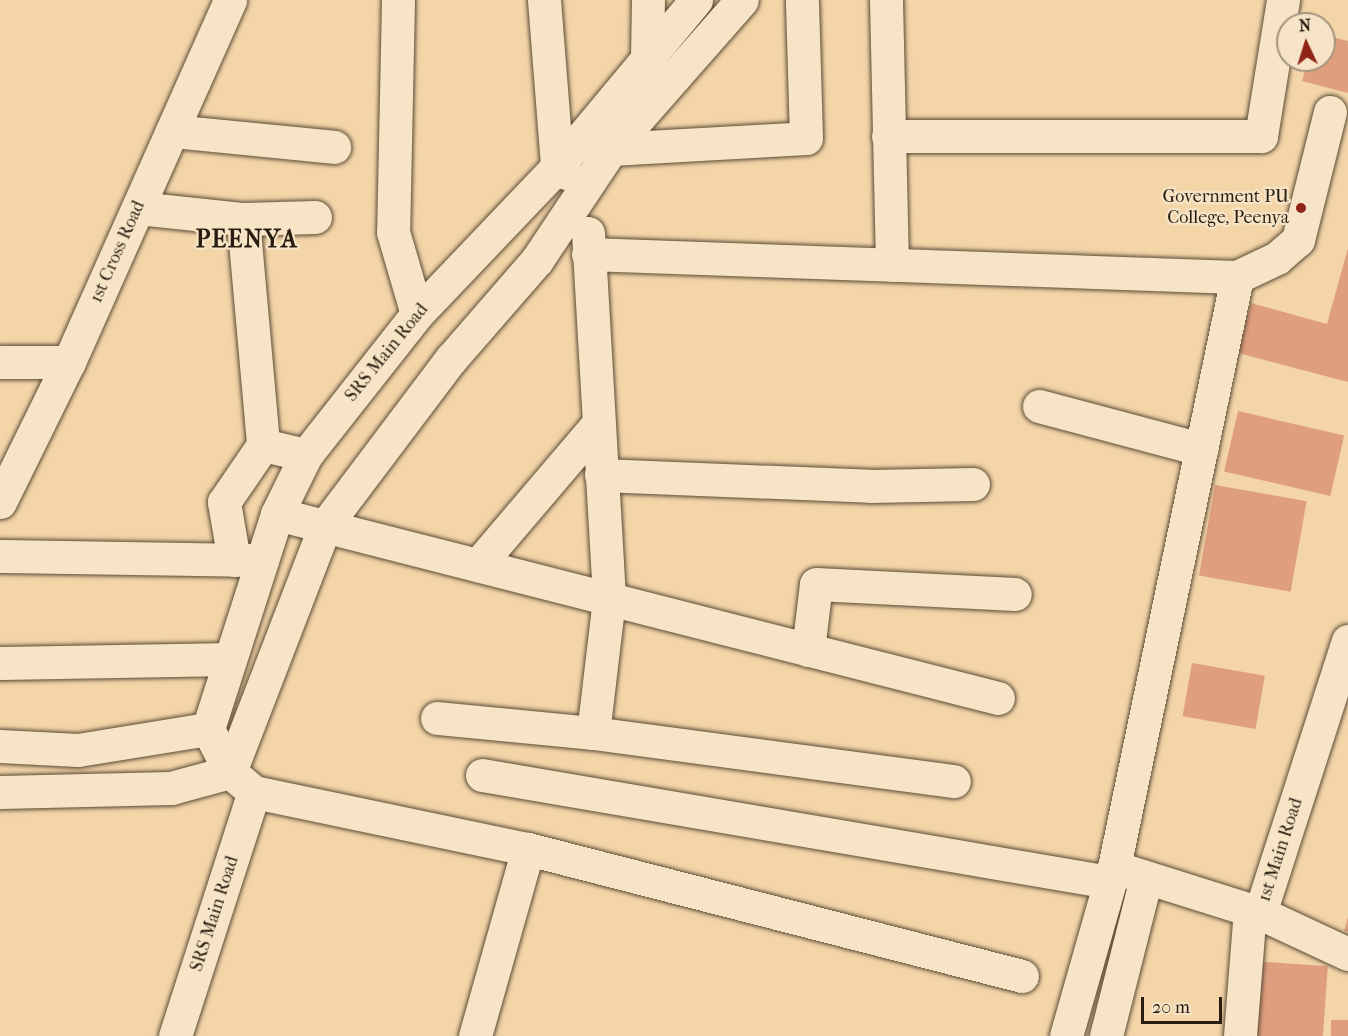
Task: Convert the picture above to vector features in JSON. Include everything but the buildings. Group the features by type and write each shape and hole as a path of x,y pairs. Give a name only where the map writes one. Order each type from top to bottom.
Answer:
{"street":[{"name":"1st Cross Road","path":"0,502 69,362 230,0"},
{"path":"398,0 393,232 417,314"},
{"path":"544,0 557,167 587,190 588,254 609,599 593,733"},
{"path":"648,0 647,59 665,87"},
{"name":"SRS Main Road","path":"208,729 230,659 248,560 277,514 306,455 417,314 557,167 696,0"},
{"name":"SRS Main Road","path":"175,1036 242,782 325,526 393,432 451,358 537,260 587,190 611,149 742,0"},
{"path":"611,149 806,138 802,0"},
{"path":"886,0 892,265"},
{"path":"888,136 1261,136 1283,0"},
{"path":"588,254 1237,277 1277,258 1298,240 1330,112"},
{"path":"172,131 334,147"},
{"path":"138,208 243,219 315,217"},
{"path":"0,556 248,560 224,502 263,445 243,219"},
{"path":"1066,1036 1111,875 1237,277"},
{"path":"0,362 69,362"},
{"path":"1039,406 1201,449"},
{"path":"478,565 598,424"},
{"path":"263,445 306,455"},
{"path":"601,475 870,486 973,484"},
{"path":"277,514 998,698"},
{"path":"808,650 816,584 1015,594"},
{"name":"1st Main Road","path":"482,774 1111,875 1146,878 1255,912 1346,654"},
{"path":"0,663 230,659"},
{"path":"436,718 593,733 954,781"},
{"path":"0,746 78,750 208,729 242,782"},
{"path":"0,792 171,788 242,782 528,849 1022,976"},
{"path":"475,1036 528,849"},
{"path":"1106,1036 1146,878"},
{"path":"1240,1036 1255,912 1348,954"}],"place":[{"name":"Government PU College, Peenya","path":"1301,208"}],"district":[{"name":"PEENYA","path":"247,240"}]}
